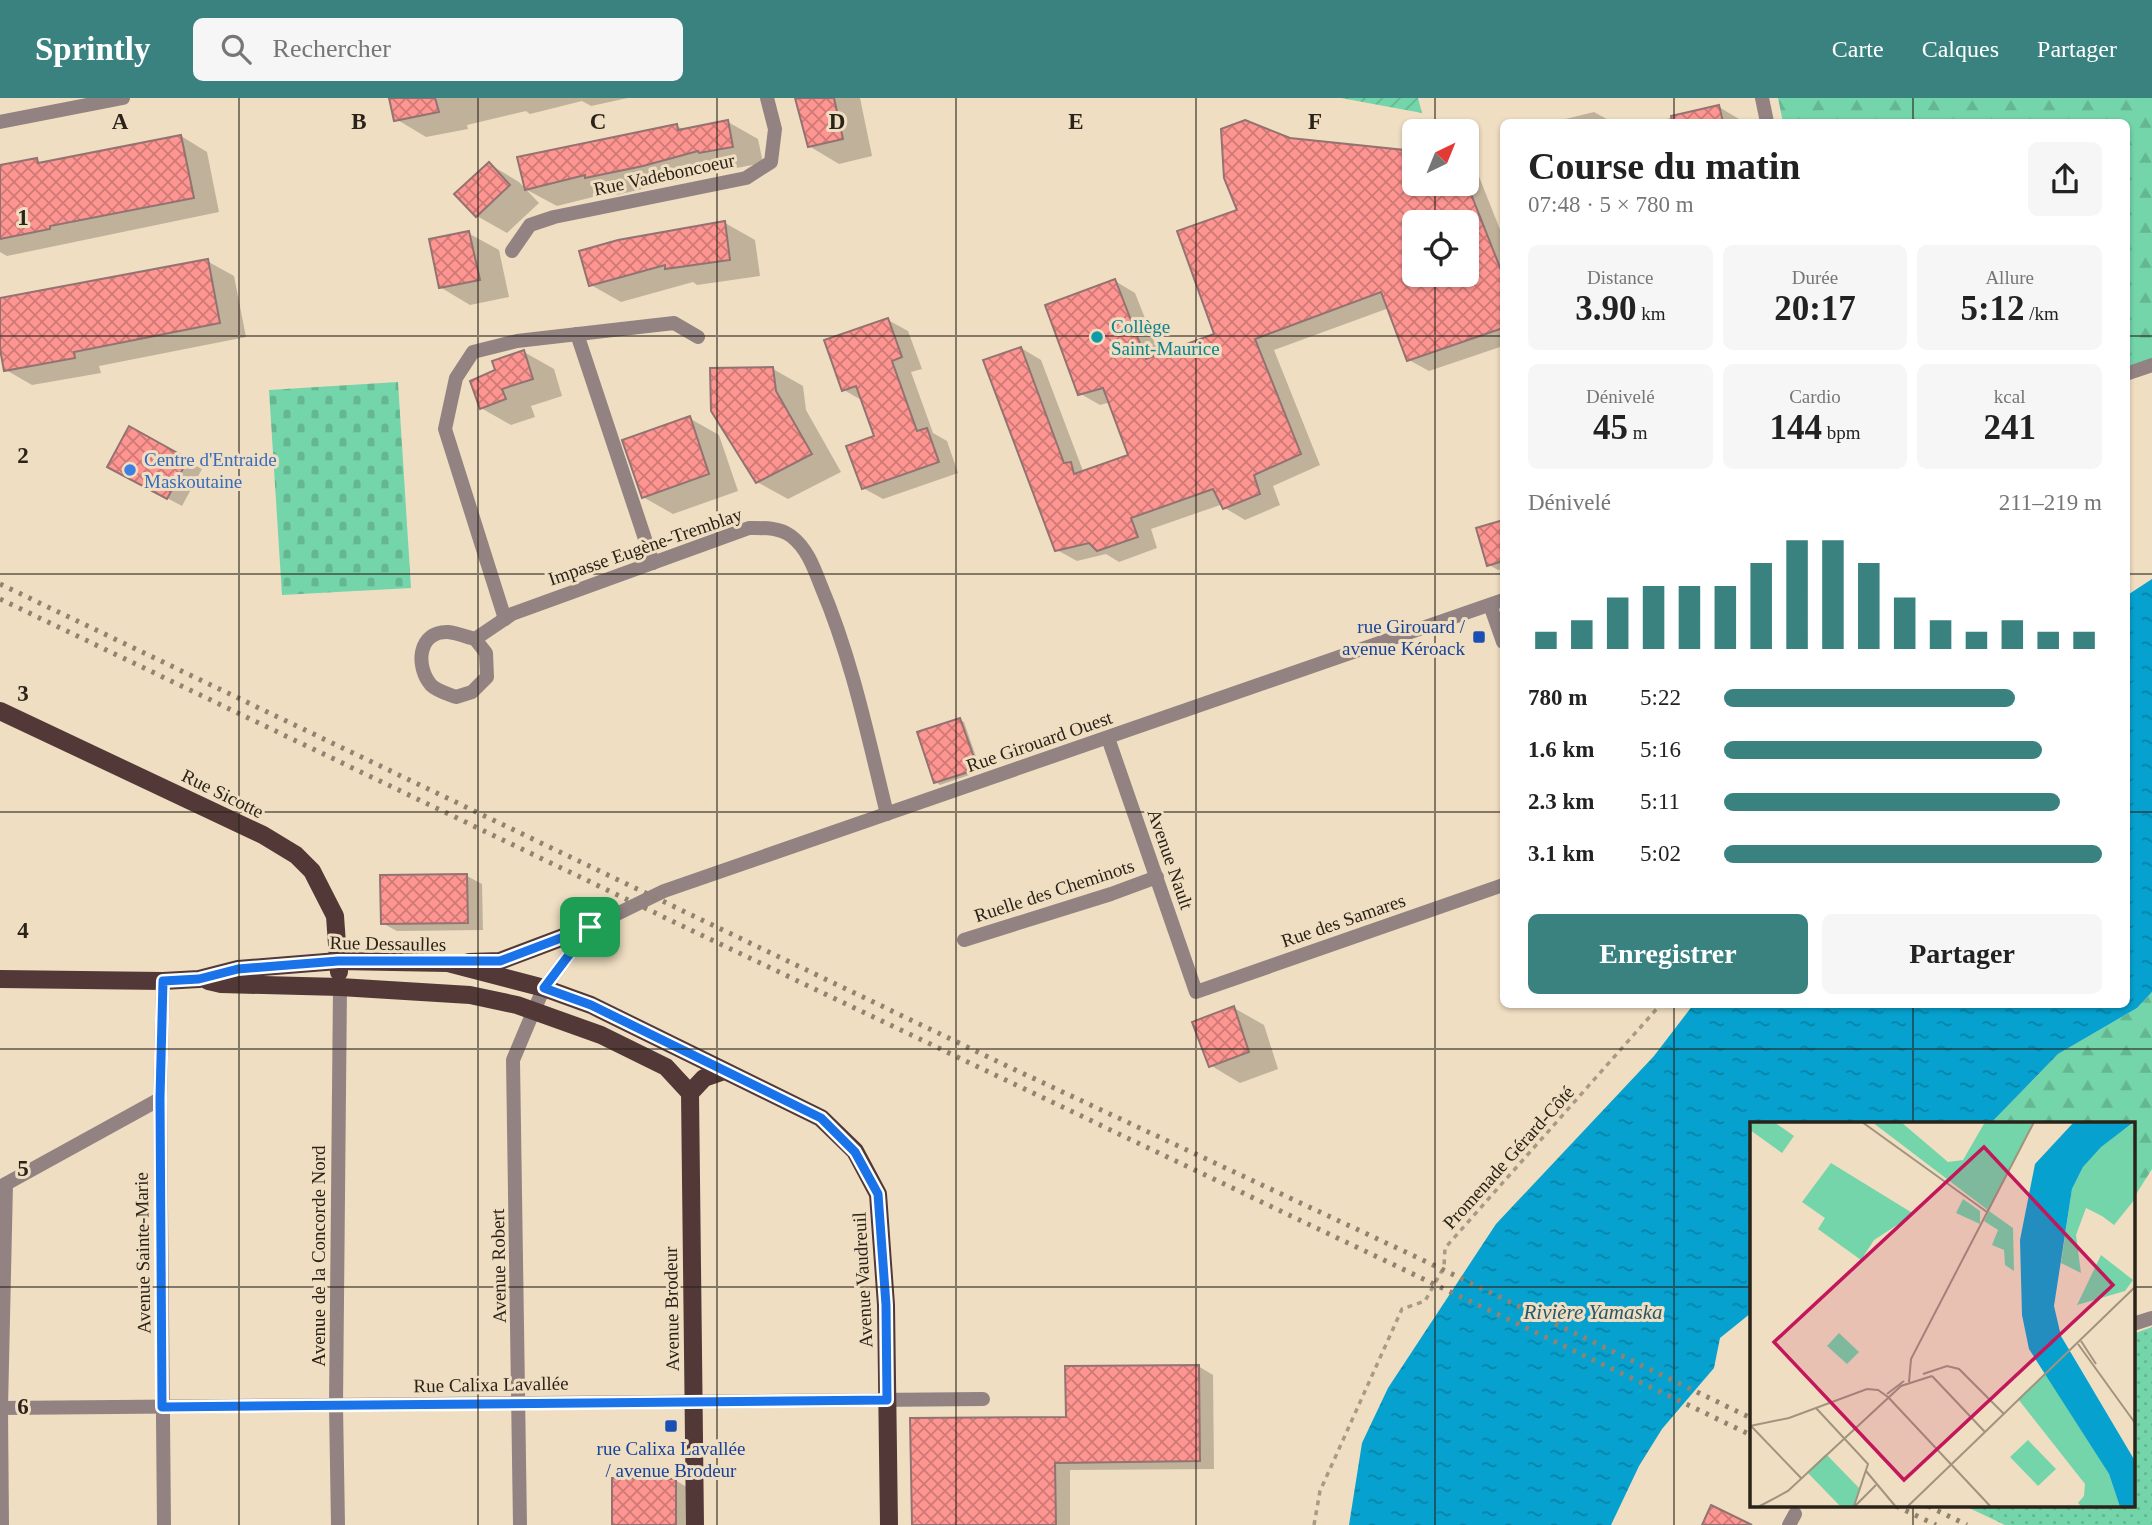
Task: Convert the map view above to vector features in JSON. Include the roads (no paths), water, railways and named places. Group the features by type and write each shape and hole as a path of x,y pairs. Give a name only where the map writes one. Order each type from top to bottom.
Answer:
{"main road":[{"name":"Rue Sicotte","path":"0,711 242,825 296,855 312,871 335,916 340,987"},
{"path":"448,963 500,961 590,927"},
{"name":"Rue Dessaulles","path":"0,979 163,981 199,979 238,969 338,961 448,963 544,988 591,1005 724,1071"},
{"name":"Rue Dessaulles","path":"199,979 221,984 340,987 470,995 534,1010 601,1035 666,1067 690,1093"},
{"path":"690,1093 704,1079 724,1071"},
{"name":"Avenue Vaudreuil","path":"724,1071 821,1118 855,1152 878,1194 886,1305 889,1525"},
{"name":"Avenue Brodeur","path":"690,1093 695,1525"}],"street":[{"path":"0,122 123,98"},
{"name":"Rue Vadeboncoeur","path":"512,251 530,225 554,217 746,178 771,162 775,129 767,98"},
{"path":"1762,98 1766,119"},
{"path":"505,619 445,429 456,378 473,352 517,341 674,323 698,337"},
{"path":"577,334 653,563"},
{"path":"2130,373 2152,365"},
{"name":"Impasse Eugène-Tremblay","path":"475,639 512,614 749,528 772,528 790,535 807,553 851,668 887,814"},
{"path":"1497,602 1500,622"},
{"name":"Rue Girouard Ouest","path":"590,927 664,891 1497,602"},
{"path":"446,632 475,639 486,653 487,677 472,692 456,697 433,687 422,672 420,653 430,638 446,632"},
{"name":"Avenue Nault","path":"1108,738 1196,992"},
{"name":"Ruelle des Cheminots","path":"964,940 1157,877"},
{"name":"Rue des Samares","path":"1196,992 1500,886"},
{"name":"Avenue Robert","path":"520,1525 513,1060 544,988 590,927"},
{"name":"Avenue Sainte-Marie","path":"163,981 160,1098 164,1525"},
{"name":"Avenue de la Concorde Nord","path":"338,1525 336,1405 340,987"},
{"path":"2,1525 3,1185 160,1098"},
{"path":"2134,1324 2152,1318"},
{"name":"Rue Calixa Lavallée","path":"1,1408 983,1399"}],"water":[{"name":"Rivière Yamaska","path":"2152,579 2152,992 2137,1008 2058,1054 1992,1122 1750,1122 1750,1314 1720,1338 1714,1368 1662,1429 1639,1466 1611,1525 1349,1525 1362,1443 1388,1388 1496,1224 1654,1056 1691,1008 2130,1008 2130,593"}],"railway":[{"path":"0,584 1007,1066 1427,1262 1750,1418"},
{"path":"0,599 1750,1435"},
{"path":"1900,1508 1936,1525"},
{"path":"1932,1508 1967,1525"}],"place":[{"name":"Collège Saint-Maurice","path":"1097,337"},
{"name":"Centre d'Entraide Maskoutaine","path":"130,470"},
{"name":"rue Girouard / avenue Kéroack","path":"1479,637"},
{"name":"rue Calixa Lavallée / avenue Brodeur","path":"671,1426"}]}
